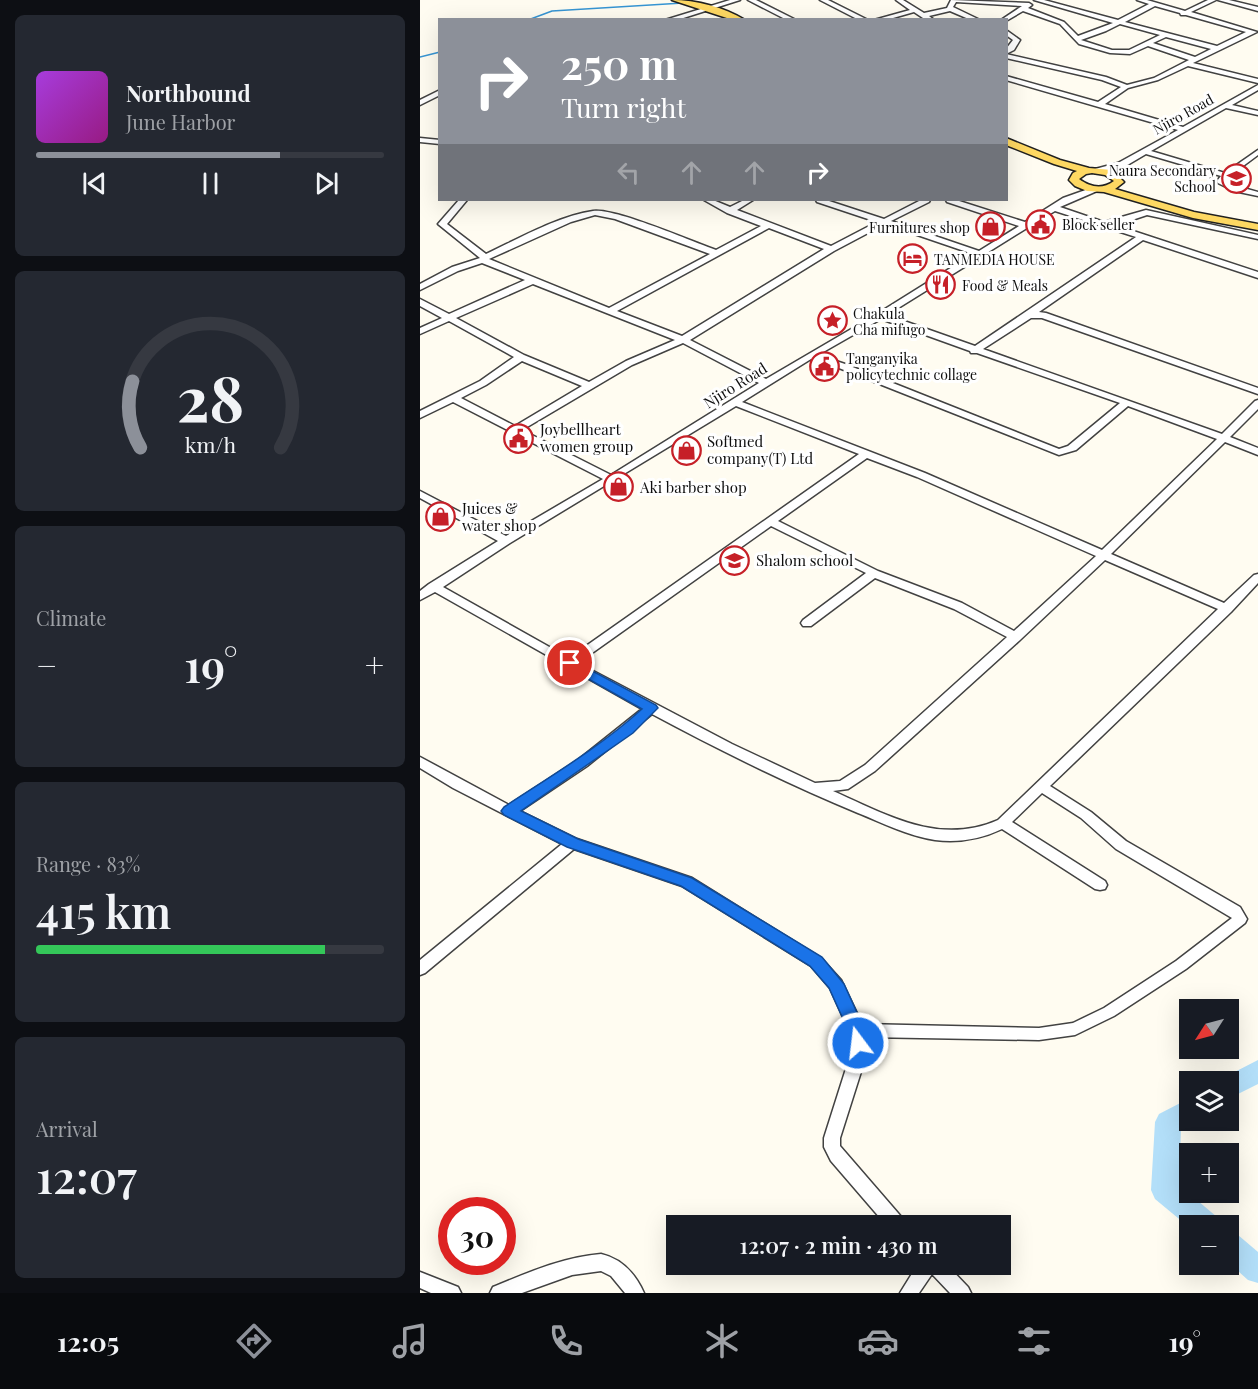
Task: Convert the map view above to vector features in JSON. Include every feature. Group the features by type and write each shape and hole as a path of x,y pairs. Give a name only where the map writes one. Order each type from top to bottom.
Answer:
{"main road":[{"path":"677,0 710,8 736,18"},
{"path":"1008,142 1057,162 1116,178 1131,196"},
{"path":"1057,162 1075,180 1099,189 1193,215 1258,227"},
{"path":"1075,180 1079,173 1094,171"},
{"path":"1099,189 1114,187 1116,178"}],"street":[{"path":"675,18 738,0"},
{"path":"751,0 790,18"},
{"path":"823,0 861,18"},
{"path":"898,0 928,18"},
{"path":"950,8 954,0 1026,7 1062,23 1079,42 1090,47 1121,53 1130,52 1167,34"},
{"path":"1007,18 1038,0 1219,49"},
{"path":"1140,0 1183,14 1255,32"},
{"path":"1183,14 1213,0"},
{"path":"1221,0 1258,9"},
{"path":"1077,39 1121,21 1154,4"},
{"path":"924,15 950,8 972,18"},
{"path":"885,18 916,10"},
{"path":"1099,105 1126,87 1156,80 1255,32"},
{"path":"1008,33 1017,40 1008,52"},
{"path":"1148,44 1192,62 1258,81"},
{"path":"1008,54 1104,78 1126,87"},
{"path":"1008,79 1183,129"},
{"name":"Njiro Road","path":"1094,171 1121,165 1258,87"},
{"path":"420,103 438,93"},
{"path":"1227,105 1258,113"},
{"path":"420,140 438,142"},
{"path":"1144,151 1225,175"},
{"path":"1258,152 1225,175 1221,181 1258,194"},
{"name":"Njiro Road","path":"1116,178 1121,165"},
{"name":"Njiro Road","path":"1066,200 1075,180"},
{"name":"Njiro Road","path":"420,596 810,356 1028,226 1066,200 1099,189"},
{"path":"462,201 442,224 484,259 531,281 683,340 766,383"},
{"path":"710,201 767,226 831,249"},
{"path":"730,211 747,201"},
{"path":"823,201 981,254"},
{"path":"516,429 629,363 683,340 831,249 924,201"},
{"path":"953,201 1028,226"},
{"path":"1055,208 1258,275"},
{"path":"1103,222 1123,220 1146,212 1258,237"},
{"path":"420,286 568,219 599,213 716,253"},
{"path":"610,311 767,226"},
{"path":"974,351 1142,237"},
{"path":"420,331 531,281"},
{"path":"420,302 521,357 589,386"},
{"path":"1030,315 1051,317 1258,391"},
{"path":"880,316 974,351 1188,424 1223,440 1258,452"},
{"path":"810,356 842,366 1059,452 1072,448 1126,403"},
{"path":"420,415 505,369 521,357"},
{"path":"453,398 611,479"},
{"path":"736,403 921,475 1227,609"},
{"path":"812,787 838,788 870,768 1104,555 1258,403"},
{"path":"570,663 866,454"},
{"path":"420,494 506,541"},
{"path":"771,522 874,573 958,606 1016,637"},
{"path":"807,622 874,573"},
{"path":"434,586 651,708 761,765 869,813 931,835 946,837 969,836 1004,823 1258,577"},
{"path":"509,811 584,762 628,730 651,708"},
{"path":"420,762 458,785 573,843 687,882 816,962 836,984 857,1030 858,1056 832,1138 832,1147 842,1163 888,1215"},
{"path":"857,1030 1039,1034 1074,1029 1109,1012 1181,965 1240,919 1235,911 1115,840 1086,815 1040,786"},
{"path":"1004,823 1100,885"},
{"path":"420,969 573,843"},
{"path":"499,1293 581,1264 597,1262 612,1265 635,1293"},
{"path":"909,1293 923,1275"},
{"path":"943,1275 962,1293"},
{"path":"420,1280 452,1293"}],"waterway":[{"path":"533,18 552,11 683,3"},
{"path":"420,57 438,52"},
{"path":"1239,1082 1258,1071"},
{"path":"1179,1116 1168,1122 1165,1190 1194,1215"},
{"path":"1239,1254 1258,1270"}],"place":[{"name":"Naura Secondary School","path":"1237,178"},
{"name":"Block seller","path":"1041,224"},
{"name":"Furnitures shop","path":"991,227"},
{"name":"TANMEDIA HOUSE","path":"913,259"},
{"name":"Food & Meals","path":"941,285"},
{"name":"Chakula Cha mifugo","path":"832,321"},
{"name":"Tanganyika policytechnic collage","path":"825,366"},
{"name":"Joybellheart women group","path":"519,438"},
{"name":"Softmed company(T) Ltd","path":"686,450"},
{"name":"Aki barber shop","path":"619,487"},
{"name":"Juices & water shop","path":"441,517"},
{"name":"Shalom school","path":"735,560"}],"route":[{"path":"570,663 651,708 628,730 584,762 509,811 573,843 687,882 816,962 836,984 857,1030 858,1043"}]}
